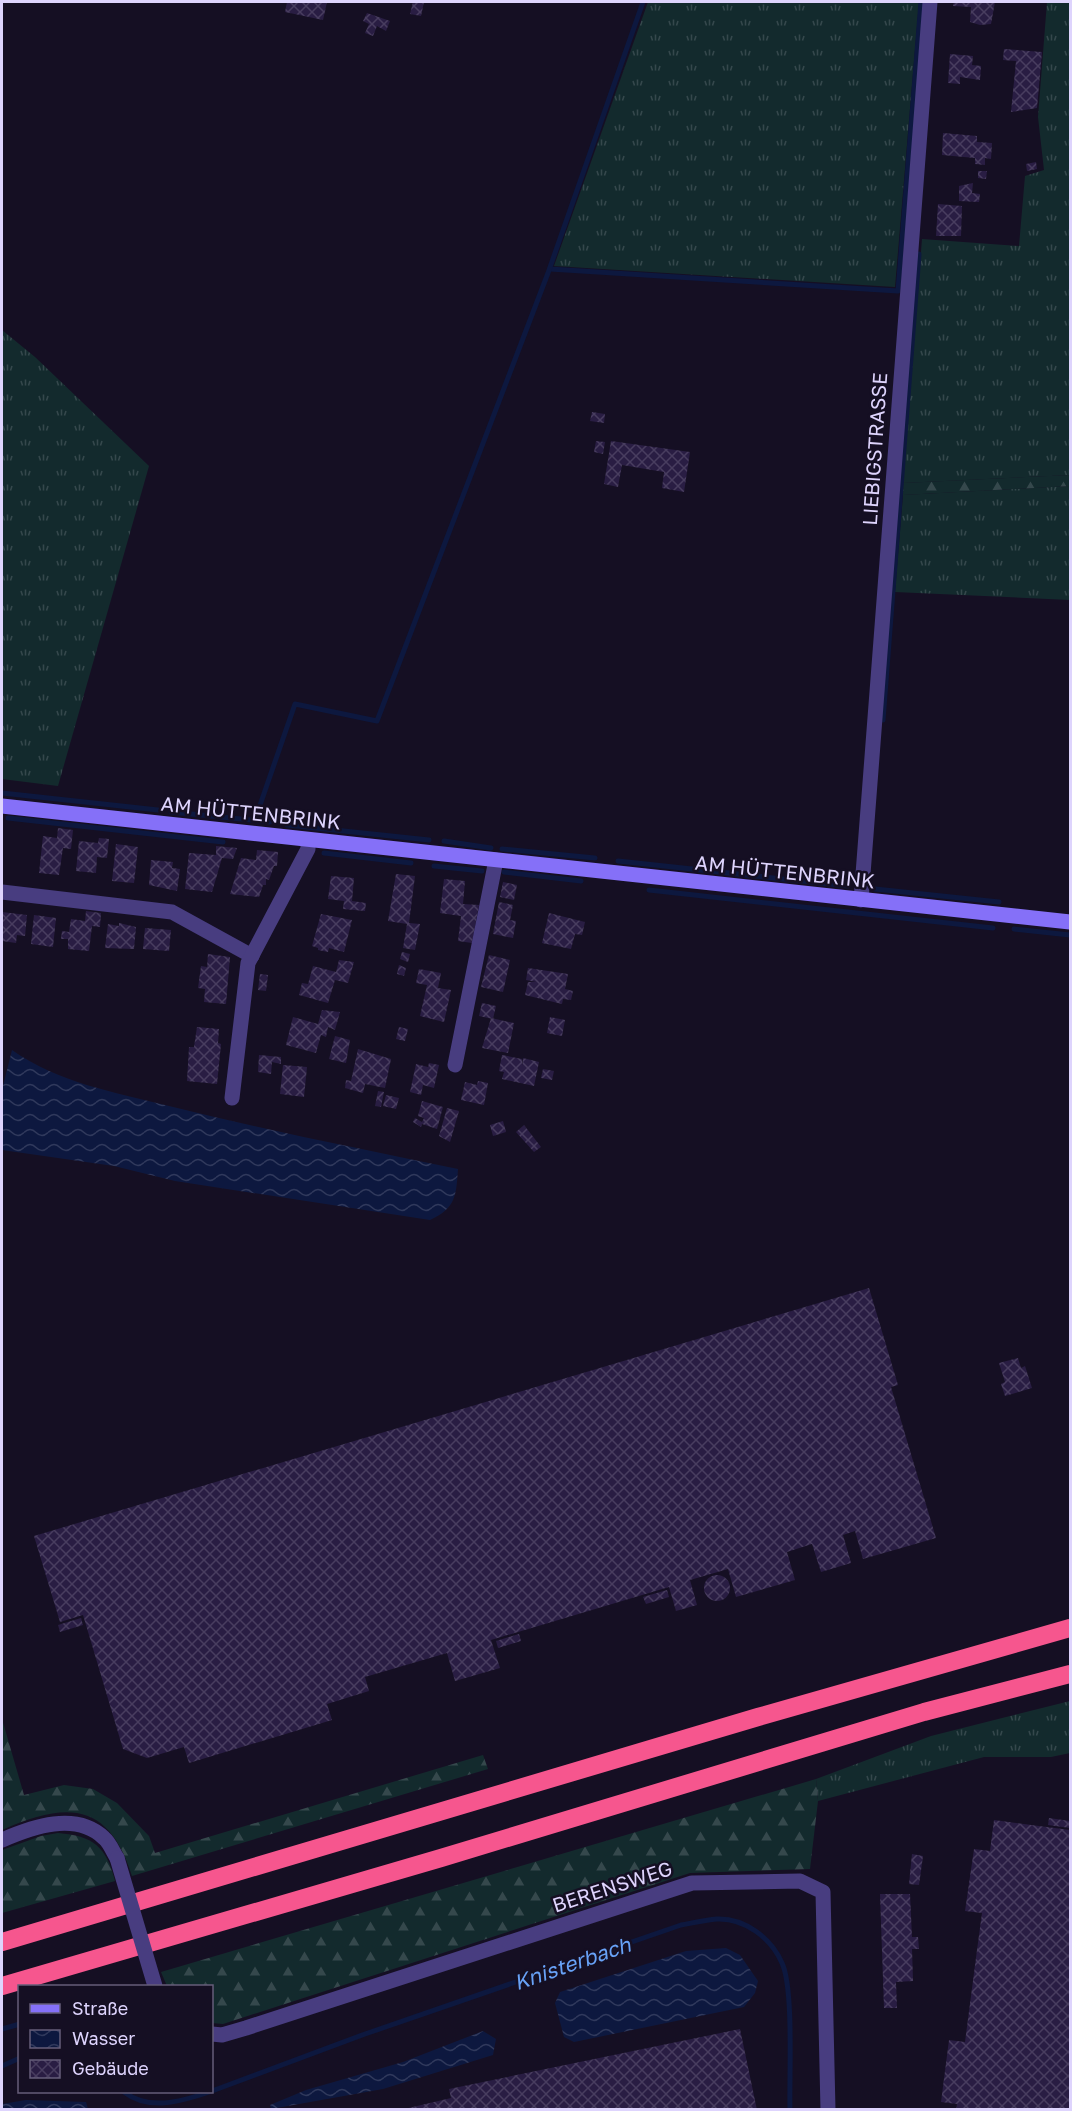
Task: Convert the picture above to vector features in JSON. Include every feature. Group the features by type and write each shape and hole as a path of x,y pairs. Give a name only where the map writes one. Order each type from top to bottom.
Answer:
{"highway":[{"path":"2,1942 758,1717 1071,1628"},
{"path":"2,1986 441,1858 913,1715 1071,1674"}],"street":[{"name":"LIEBIGSTRASSE","path":"861,900 930,2"},
{"name":"AM HÜTTENBRINK","path":"2,806 1071,922"},
{"path":"232,1098 248,963 308,849 308,840"},
{"path":"455,1065 496,860"},
{"path":"2,892 172,912 252,956"},
{"path":"2,1840 58,1823 84,1826 104,1838 117,1858 156,1985"},
{"name":"BERENSWEG","path":"213,2034 222,2035 246,2028 692,1883 800,1881 822,1892 828,2109"}],"green space":[{"path":"648,2 919,2 895,287 554,266"},
{"path":"1047,2 1070,2 1070,475 903,483 922,239 1019,246 1025,176 1044,170 1038,117"},
{"path":"2,330 35,357 149,466 58,786 2,779"},
{"path":"1070,475 1070,486 903,495 903,483"},
{"path":"1070,486 1070,600 895,592 903,495"},
{"path":"1070,1701 1070,1753 1051,1757 984,1757 818,1801 816,1779 931,1736"},
{"path":"2,1719 24,1795 64,1785 93,1789 117,1803 149,1836 155,1853 483,1755 488,1769 132,1876 111,1834 98,1821 83,1814 66,1812 46,1815 2,1830"},
{"path":"816,1779 818,1801 810,1869 690,1873 223,2024 213,2023 213,1985 167,1985 161,1972"},
{"path":"58,1833 80,1837 96,1845 107,1859 115,1881 2,1913 2,1850 41,1836"}],"water":[{"path":"12,1050 49,1071 108,1091 205,1115 458,1169 455,1194 450,1206 430,1220 175,1181 114,1166 2,1150 2,1090"},
{"path":"726,1948 740,1955 758,1981 755,1993 744,2007 574,2042 564,2037 555,2003 560,1992 686,1951"},
{"path":"483,2031 496,2039 493,2055 383,2089 271,2109 270,2105 306,2090 403,2062"},
{"path":"26,2100 86,2102 88,2109 2,2109 2,2104"}],"building":[{"path":"287,2 327,2 323,20 285,12"},
{"path":"413,2 424,2 421,16 410,14"},
{"path":"954,2 995,2 991,24 980,25 970,22 971,7 953,6"},
{"path":"367,13 390,21 386,31 377,26 373,36 365,33 369,24 363,21"},
{"path":"1004,49 1042,52 1037,108 1011,112 1016,61 1003,60"},
{"path":"950,54 973,56 972,65 981,66 980,80 960,77 960,84 948,83"},
{"path":"943,133 977,136 977,142 992,143 991,159 985,158 985,165 975,164 975,158 942,155"},
{"path":"1036,162 1037,169 1027,171 1026,164"},
{"path":"978,171 987,171 986,179 978,178"},
{"path":"973,183 972,193 980,194 979,202 959,201 959,186"},
{"path":"938,204 962,206 961,236 936,236"},
{"path":"592,412 605,414 604,423 590,421"},
{"path":"596,441 605,442 603,454 594,452"},
{"path":"611,441 690,452 684,492 662,488 664,472 622,465 618,487 604,484"},
{"path":"58,828 73,830 71,849 63,848 59,875 39,873 43,836 57,838"},
{"path":"99,838 109,839 107,858 97,857 96,873 76,871 79,841 98,843"},
{"path":"116,844 138,847 134,883 112,881"},
{"path":"216,846 237,848 233,859 222,858 212,892 185,889 189,853 216,855"},
{"path":"257,850 278,852 277,866 274,866 269,880 266,879 266,885 263,885 259,897 230,894 241,858 256,860"},
{"path":"151,860 173,862 172,868 180,869 177,891 149,885"},
{"path":"396,874 415,876 409,923 420,924 415,950 403,948 407,924 388,921"},
{"path":"331,876 354,878 352,901 366,903 365,911 343,909 344,901 328,899"},
{"path":"444,879 465,881 463,904 479,905 472,943 458,941 461,916 440,913"},
{"path":"503,882 517,885 514,900 500,897"},
{"path":"499,902 513,905 510,920 516,921 513,938 493,934"},
{"path":"86,911 101,913 100,927 92,926 89,951 68,949 68,939 61,939 62,931 69,932 71,919 85,921"},
{"path":"2,912 27,915 25,936 17,935 16,943 2,941"},
{"path":"549,913 585,922 582,935 575,934 571,949 542,943"},
{"path":"321,914 352,920 344,952 329,948 328,952 312,946"},
{"path":"34,915 56,918 53,947 31,944"},
{"path":"119,923 136,927 134,949 105,948 108,924 119,926"},
{"path":"145,928 171,930 169,951 143,949"},
{"path":"402,952 410,954 408,962 400,959"},
{"path":"208,954 230,957 226,1004 204,1002 205,989 198,988 201,966 207,967"},
{"path":"489,955 510,960 503,992 481,987"},
{"path":"339,960 354,962 348,983 335,980 328,1003 299,995 302,983 308,984 313,966 336,972"},
{"path":"399,965 406,968 404,976 397,974"},
{"path":"528,968 568,974 565,989 573,991 571,1000 563,999 562,1004 525,995 528,982 536,982 526,980"},
{"path":"419,969 441,973 438,988 451,990 444,1022 420,1016 427,985 416,983"},
{"path":"260,974 268,975 266,991 258,990"},
{"path":"482,1003 496,1006 493,1019 479,1016"},
{"path":"322,1010 340,1012 335,1030 328,1027 326,1037 321,1035 316,1053 286,1045 293,1017 318,1024"},
{"path":"550,1017 565,1020 562,1036 547,1033"},
{"path":"491,1018 514,1023 508,1053 482,1048"},
{"path":"197,1027 219,1029 218,1043 221,1044 217,1084 187,1081 189,1047 194,1047"},
{"path":"399,1027 408,1029 405,1041 396,1039"},
{"path":"335,1036 350,1040 346,1063 329,1059"},
{"path":"358,1049 391,1059 385,1088 365,1084 363,1093 345,1088 346,1080 351,1081"},
{"path":"259,1055 281,1057 281,1064 272,1062 271,1074 258,1072"},
{"path":"502,1055 522,1059 522,1066 523,1058 539,1062 534,1086 502,1079 504,1072 499,1071"},
{"path":"429,1063 439,1065 434,1088 423,1085 421,1095 410,1092 416,1064 428,1067"},
{"path":"283,1065 307,1067 304,1097 280,1094"},
{"path":"543,1069 554,1071 552,1080 541,1078"},
{"path":"478,1081 488,1083 484,1105 461,1100 465,1082 477,1085"},
{"path":"378,1091 384,1092 381,1107 375,1106"},
{"path":"386,1095 399,1098 396,1109 383,1106"},
{"path":"422,1101 443,1107 437,1129 422,1124 421,1127 413,1122 415,1118 422,1122 424,1118 418,1116"},
{"path":"447,1108 459,1111 450,1142 439,1136"},
{"path":"503,1121 506,1132 493,1136 490,1125"},
{"path":"524,1125 541,1147 534,1152 516,1132"},
{"path":"869,1288 898,1385 891,1387 936,1538 863,1559 855,1531 843,1535 851,1563 821,1572 812,1544 787,1552 795,1580 736,1597 728,1569 690,1580 697,1605 676,1611 669,1587 491,1640 500,1668 455,1681 447,1653 365,1677 369,1691 327,1704 332,1720 189,1763 184,1747 147,1758 123,1749 83,1615 60,1622 34,1536"},
{"path":"1018,1358 1021,1368 1025,1366 1032,1388 1005,1396 1001,1384 1005,1382 999,1363"},
{"path":"717,1575 726,1579 730,1588 726,1597 717,1601 708,1597 704,1588 708,1579"},
{"path":"667,1590 669,1597 646,1604 643,1597"},
{"path":"81,1618 83,1625 60,1632 58,1625"},
{"path":"519,1634 521,1641 498,1648 496,1641"},
{"path":"1049,1818 1070,1821 1070,1828 1048,1825"},
{"path":"994,1820 1070,1830 1070,2110 956,2110 957,2104 941,2102 949,2040 965,2042 982,1913 965,1911 974,1849 990,1851"},
{"path":"912,1854 923,1856 919,1885 909,1884"},
{"path":"880,1894 910,1894 912,1937 918,1937 919,1949 912,1949 913,1981 896,1982 897,2008 884,2008"},
{"path":"740,2029 757,2110 400,2110 451,2098 449,2089"}],"waterway":[{"path":"259,808 295,704 377,721 548,273 643,2"},
{"path":"550,269 898,291 921,2"},
{"path":"883,720 919,254"},
{"path":"2,793 158,810"},
{"path":"171,812 270,822"},
{"path":"8,818 223,842"},
{"path":"287,825 429,840"},
{"path":"444,841 491,848"},
{"path":"502,849 595,858"},
{"path":"324,853 411,863"},
{"path":"618,861 848,886"},
{"path":"434,866 482,871"},
{"path":"504,872 581,881"},
{"path":"875,889 999,902"},
{"path":"649,890 993,928"},
{"path":"1014,929 1070,935"},
{"name":"Knisterbach","path":"213,2091 365,2034 681,1925 717,1919 737,1922 756,1931 771,1945 782,1963 786,1975 790,2012 790,2110"},
{"path":"2,2029 18,2025"},
{"name":"Knisterbach","path":"2,2066 18,2059"},
{"path":"126,2093 134,2098 154,2103 187,2099 206,2093"}]}
